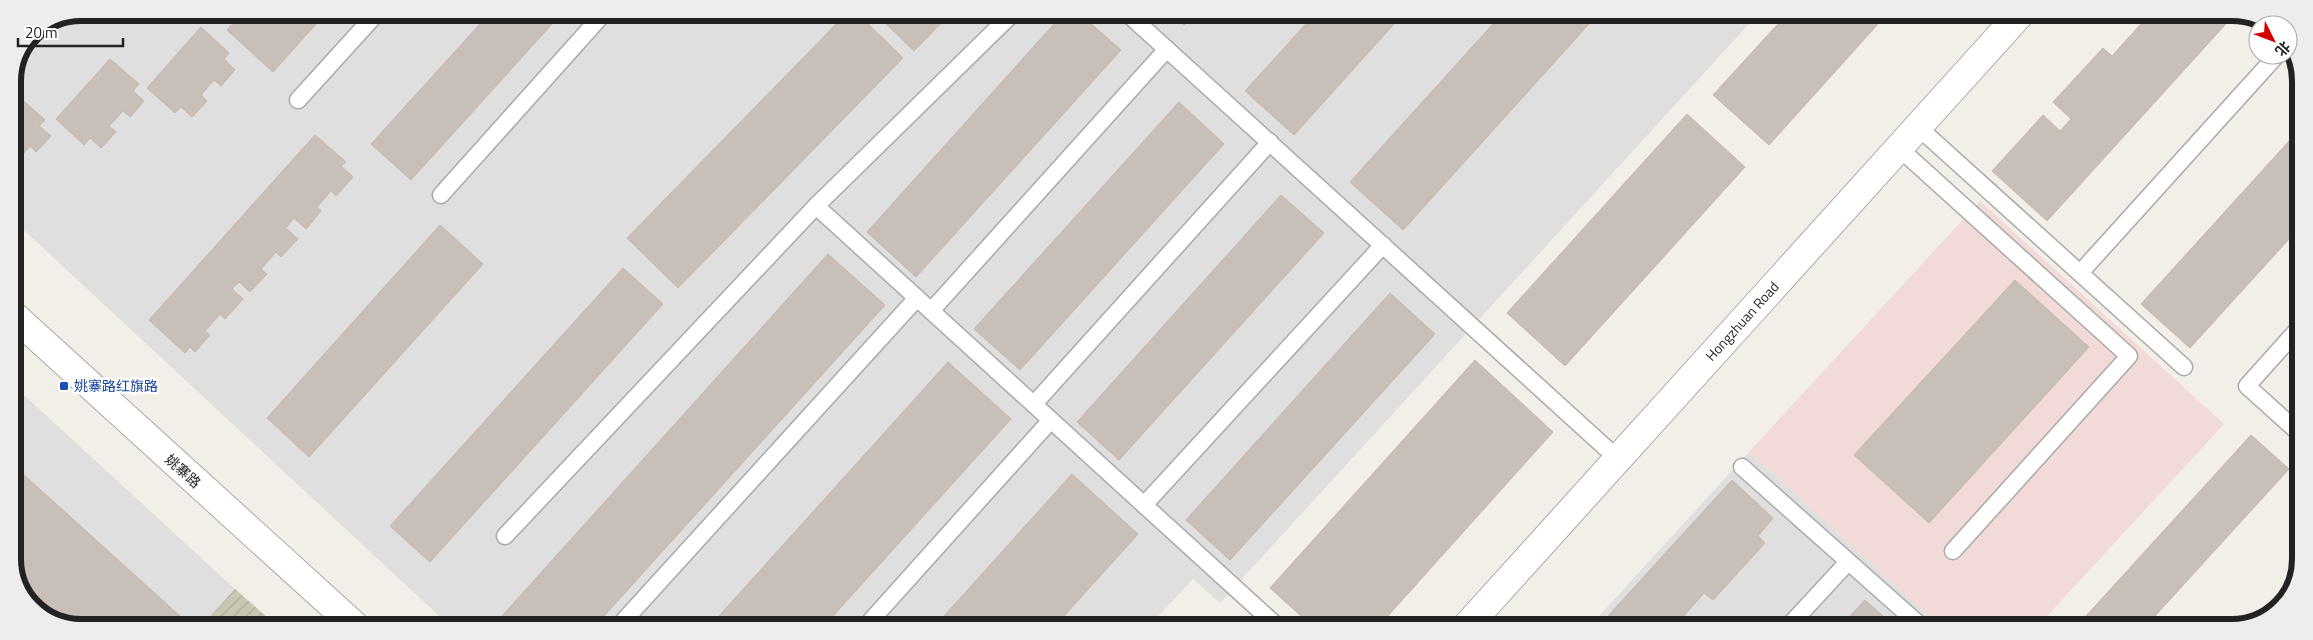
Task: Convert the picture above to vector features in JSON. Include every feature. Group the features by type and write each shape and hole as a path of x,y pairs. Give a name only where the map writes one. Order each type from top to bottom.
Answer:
{"street":[{"name":"Hongzhuan Road","path":"1473,619 2013,21"},
{"name":"姚寨路","path":"21,322 347,619"}],"lane":[{"path":"298,100 370,21"},
{"path":"441,195 597,21"},
{"path":"505,536 816,206 1006,21"},
{"path":"1136,21 1618,459"},
{"path":"931,311 1167,49"},
{"path":"2080,273 2268,65"},
{"path":"1918,127 2184,367"},
{"path":"1034,404 1270,142"},
{"path":"1899,148 2129,356 1953,551"},
{"path":"816,206 1270,619"},
{"path":"1144,505 1383,245"},
{"path":"625,619 917,298"},
{"path":"2292,336 2247,386 2292,428"},
{"path":"872,619 1051,420"},
{"path":"1742,467 1913,619"},
{"path":"1795,619 1848,562"}],"shaded area":[{"path":"81,21 1752,21 1220,603 1193,579 1156,619 442,619 21,227 22,69 31,48 48,31 69,22"},
{"path":"1980,201 2224,424 2044,619 1931,619 1749,452"},
{"path":"21,392 235,589 208,619 81,619 58,614 42,604 31,592 23,574 21,563"},
{"path":"1749,452 1931,619 1596,619"},
{"path":"235,589 269,619 208,619"}],"building":[{"path":"235,21 319,21 273,72 227,30"},
{"path":"483,21 555,21 411,180 371,144"},
{"path":"839,21 865,21 903,58 678,288 627,238"},
{"path":"883,21 943,21 914,51"},
{"path":"1057,21 1088,21 1121,50 916,277 867,232"},
{"path":"1180,21 1188,21 1184,25"},
{"path":"1309,21 1397,21 1294,135 1245,91"},
{"path":"1496,21 1592,21 1403,230 1350,182"},
{"path":"1781,21 1881,21 1769,145 1713,95"},
{"path":"2144,21 2229,21 2047,221 1992,171 2043,115 2060,131 2071,119 2053,102 2103,48 2112,56"},
{"path":"201,27 229,53 224,59 235,70 221,86 214,80 201,95 207,101 192,117 181,107 175,113 147,88"},
{"path":"110,59 139,84 133,91 144,101 130,117 123,111 109,126 116,132 101,148 90,138 84,145 56,119"},
{"path":"21,98 45,120 39,126 51,136 36,152 30,146 21,156"},
{"path":"1179,102 1224,144 1020,370 974,329"},
{"path":"1687,114 1745,167 1565,366 1507,313"},
{"path":"315,135 346,162 341,166 353,177 336,196 331,191 317,207 321,211 306,229 294,218 286,228 298,239 281,257 276,252 261,269 267,274 250,292 239,282 232,289 243,299 225,319 220,314 205,331 210,335 195,352 190,347 185,353 149,320"},
{"path":"2292,138 2292,236 2190,348 2141,304"},
{"path":"1281,195 1324,233 1119,460 1077,422"},
{"path":"440,225 483,264 309,457 267,418"},
{"path":"828,254 885,305 601,619 499,619"},
{"path":"623,268 663,304 430,562 390,526"},
{"path":"2015,280 2089,347 1929,523 1854,455"},
{"path":"1390,293 1435,334 1230,560 1186,520"},
{"path":"1475,360 1553,432 1385,619 1304,619 1270,588"},
{"path":"948,362 1011,419 830,619 716,619"},
{"path":"2251,435 2289,469 2152,619 2083,619"},
{"path":"21,474 181,617 179,619 81,619 58,614 42,604 31,592 23,574 21,563"},
{"path":"1072,474 1138,534 1061,619 941,619"},
{"path":"1732,480 1773,518 1758,536 1765,543 1713,600 1704,593 1681,619 1605,619"},
{"path":"1865,600 1886,619 1847,619"}],"place":[{"name":"姚寨路红旗路","path":"64,386"}]}
